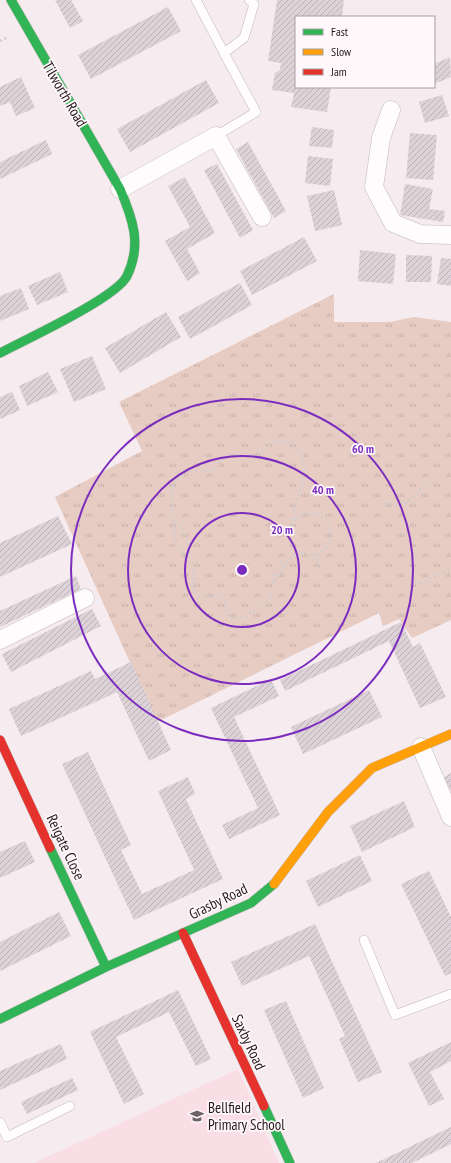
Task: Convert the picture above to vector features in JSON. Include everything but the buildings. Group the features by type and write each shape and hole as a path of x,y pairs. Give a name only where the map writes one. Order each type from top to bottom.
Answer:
{"street":[{"name":"Tilworth Road","path":"0,353 78,313 115,289 126,278 134,260 135,241 132,216 120,189 11,0"},
{"path":"391,110 381,138 374,187 393,223 420,234 451,235"},
{"path":"120,189 216,136 262,217"},
{"path":"0,640 86,598"},
{"name":"Grasby Road","path":"0,1019 106,967 251,903 275,883 328,812 372,768 451,734"},
{"name":"Reigate Close","path":"0,740 106,967"},
{"path":"421,747 451,817"},
{"name":"Saxby Road","path":"183,933 290,1163"}],"lane":[{"path":"196,0 256,112 216,136"},
{"path":"224,53 244,38 254,4 249,0"},
{"path":"364,940 394,1015 451,994"},
{"path":"0,1122 7,1137 70,1106"}],"path":[{"path":"288,562 281,563 275,569 274,581 269,598 262,607 241,618 233,619 226,613 225,600 220,594 203,597 194,593 194,566 188,556 176,546 171,488 178,479 190,471 212,471 228,454 259,457 267,446 280,441 297,449 304,465 303,480 291,518 292,525 290,538 296,550 302,554 316,554 327,546 331,540 330,526 326,521 315,514 308,514 296,519 292,525"},
{"path":"385,504 406,504 430,479"},
{"path":"175,522 182,528 187,539 188,556"},
{"path":"274,581 296,550"},
{"path":"316,554 321,569"},
{"path":"411,587 451,569"}],"shaded area":[{"name":"Bellfield Primary School","path":"238,1069 279,1163 34,1163"}],"green space":[{"path":"334,294 334,322 390,322 414,317 451,322 451,620 412,638 399,619 383,626 379,613 157,722 55,497 142,451 119,402"}],"traffic: fast":[{"path":"0,353 89,307 119,285 127,276 132,265 135,243 129,211 120,189 11,0"},
{"path":"50,848 106,967"},
{"path":"0,1019 106,967 251,903 274,884"},
{"path":"264,1106 290,1163"}],"traffic: slow":[{"path":"274,884 328,812 372,768 451,734"}],"traffic: jam":[{"path":"0,740 50,848"},
{"path":"183,933 264,1106"}],"place":[{"name":"Bellfield Primary School","path":"197,1116"}]}
